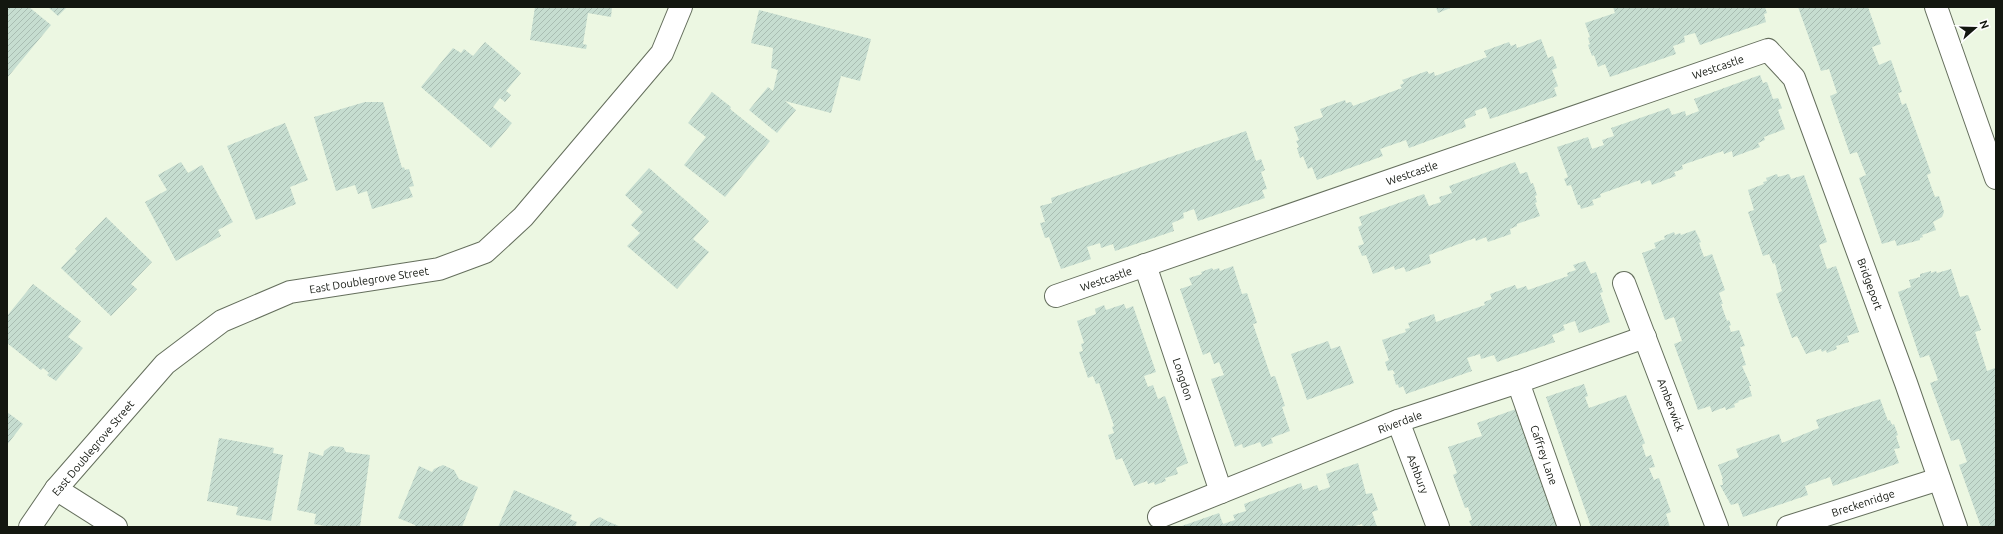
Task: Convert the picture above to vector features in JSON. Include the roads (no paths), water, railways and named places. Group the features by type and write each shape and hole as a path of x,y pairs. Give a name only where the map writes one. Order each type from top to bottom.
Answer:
{"street":[{"name":"East Doublegrove Street","path":"30,527 56,489 165,364 222,321 290,292 439,269 485,252 523,217 662,53 681,7"},
{"path":"1936,7 1996,178"},
{"name":"Westcastle","path":"1056,296 1768,50"},
{"name":"Bridgeport","path":"1768,50 1794,78 1956,527"},
{"name":"Longdon","path":"1145,265 1221,492"},
{"name":"Amberwick","path":"1624,283 1717,527"},
{"name":"Riverdale","path":"1159,517 1398,421 1518,382 1645,337"},
{"name":"Caffrey Lane","path":"1518,382 1569,527"},
{"name":"Ashbury","path":"1398,421 1438,527"},
{"name":"Breckenridge","path":"1788,527 1939,479"},
{"path":"56,489 116,527"}]}
